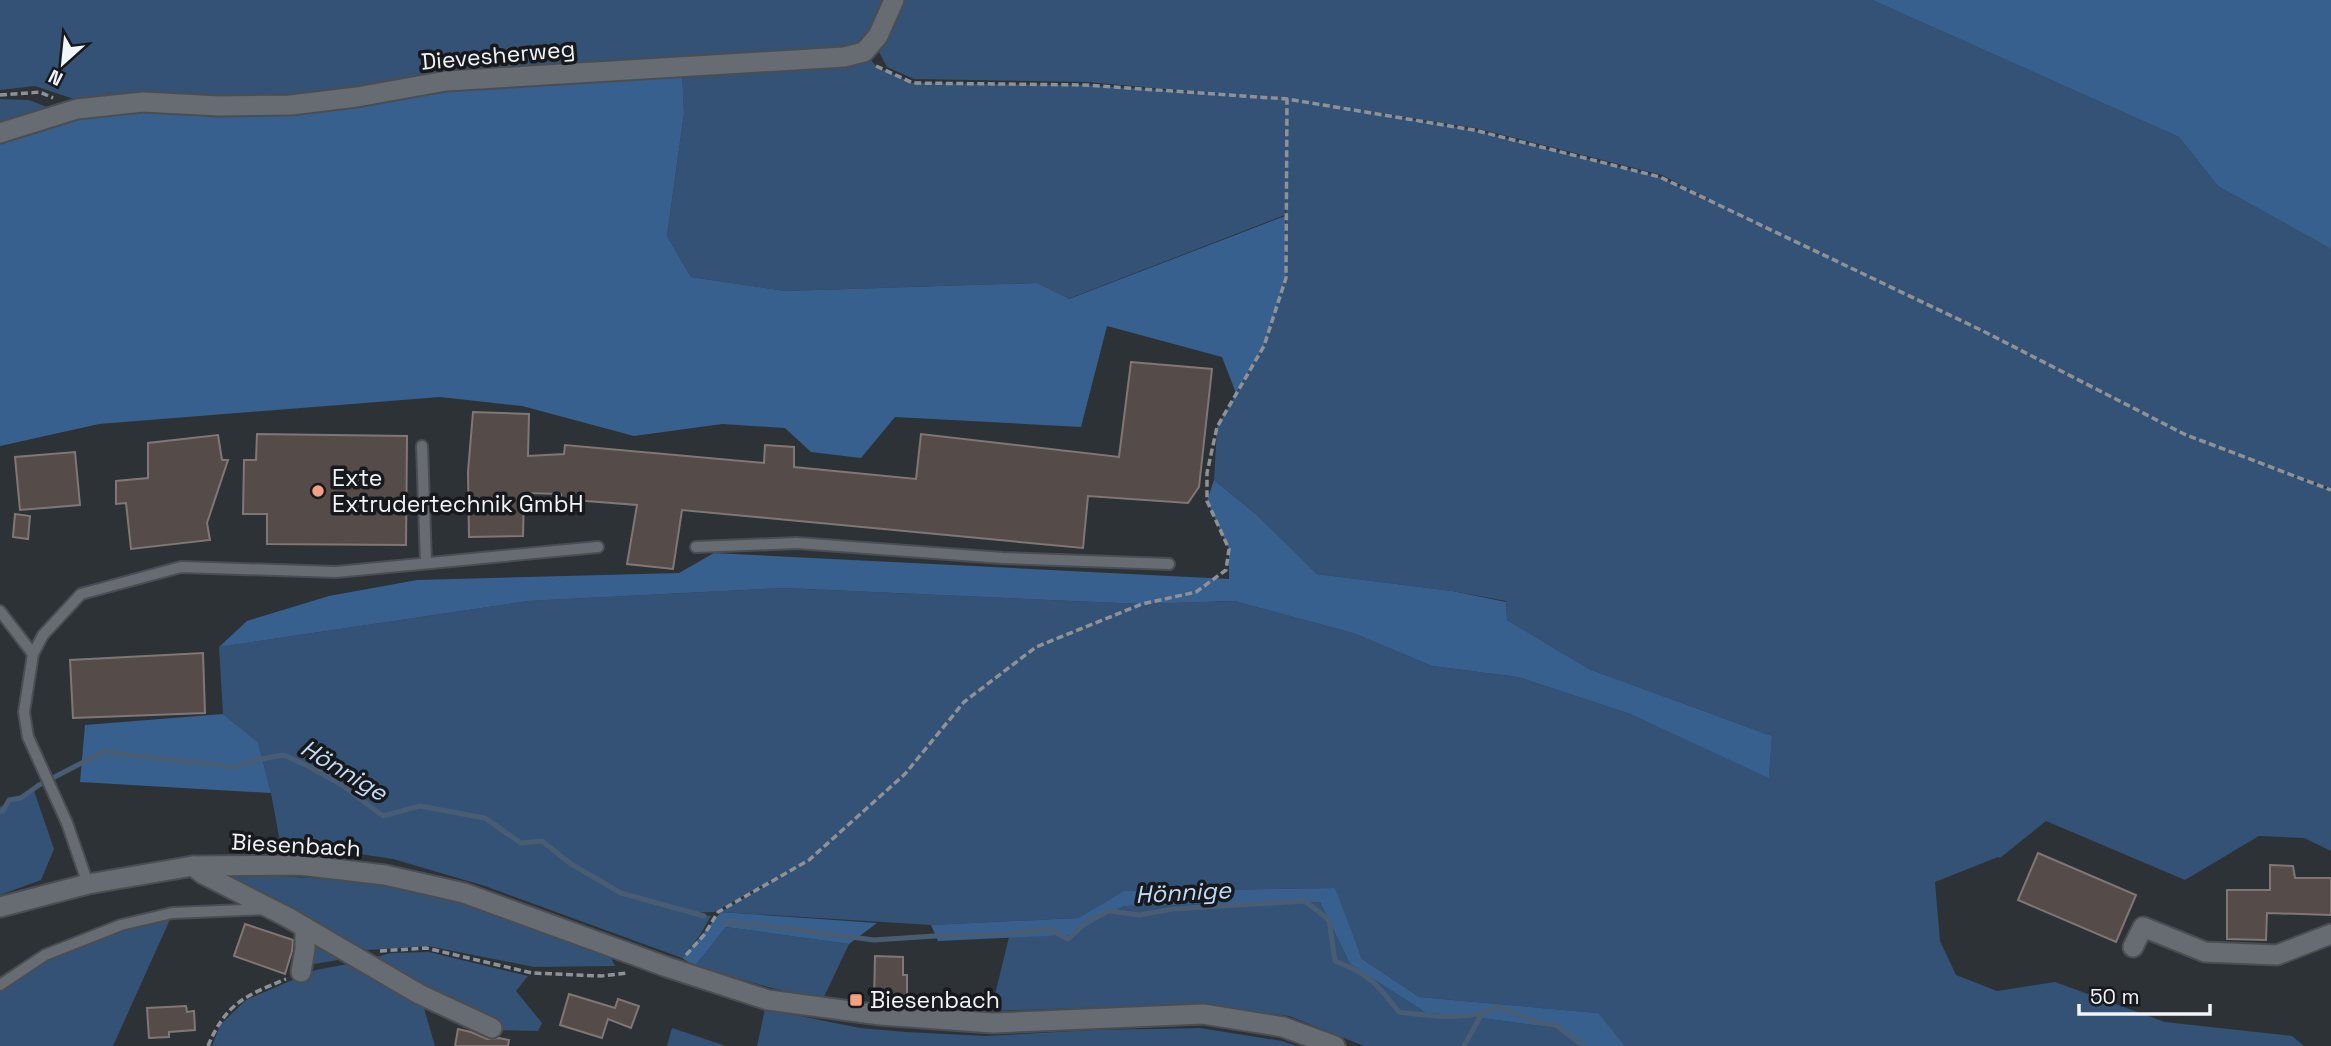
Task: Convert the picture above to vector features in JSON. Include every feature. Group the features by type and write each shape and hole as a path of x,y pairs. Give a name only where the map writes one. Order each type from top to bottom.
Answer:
{"street":[{"path":"864,52 878,36 894,0"},
{"name":"Dievesherweg","path":"0,133 77,108 143,102 219,106 291,105 357,97 446,80 844,57 864,52"},
{"name":"Biesenbach","path":"0,906 88,884 193,866 300,865 385,875 464,893 667,967 768,1000 860,1013 993,1023 1203,1014 1283,1027 1335,1046"},
{"name":"Biesenbach","path":"193,866 202,874 305,927 419,994 492,1028"},
{"path":"301,972 305,927"},
{"path":"2133,947 2143,927 2205,952 2277,955 2331,934"}],"lane":[{"path":"422,446 426,564"},
{"path":"696,547 797,543 1003,558 1169,564"},
{"path":"88,884 67,823 28,737 24,712 33,654 43,635 81,594 181,567 336,572 598,547"},
{"path":"0,611 33,654"},
{"path":"0,985 45,955 121,925 172,913 269,909"}],"path":[{"path":"864,52 876,66 913,83 1085,85 1287,99 1474,130 1660,177 1983,331 2184,434 2331,490"},
{"path":"0,95 40,92 77,108"},
{"path":"667,967 676,966 704,935 718,912"},
{"path":"357,958 386,949 426,948 532,973 601,976 630,973"},
{"path":"208,1046 217,1024 244,997 301,972"}],"shaded area":[{"path":"0,0 890,0 873,30 862,41 845,50 337,94 83,102 35,86 0,90"},
{"path":"898,0 1872,0 2179,137 2218,186 2331,249 2331,488 2283,472 2331,490 2331,851 2304,838 2259,836 2185,880 2046,821 2000,858 1935,882 1940,941 1956,975 1997,991 2055,982 2165,1022 2292,1036 2304,1046 1625,1046 1597,1013 1419,997 1362,959 1334,888 1124,891 1078,918 931,925 721,912 784,874 714,912 683,913 711,916 682,958 485,886 393,859 280,842 258,742 223,714 219,647 528,601 784,588 1141,604 1234,601 1353,633 1432,666 1518,677 1630,714 1769,777 1772,736 1589,669 1507,620 1506,601 1452,591 1317,574 1257,515 1214,480 1217,427 1264,346 1286,278 1286,195 1285,215 1068,299 1037,283 785,291 691,277 667,236 684,113 682,70 864,52 876,66 913,83 1085,85 1222,94 1087,82 914,79 887,67 879,52","holes":["1358,110 1475,128 1662,175 1720,205 1660,177 1474,130"]},
{"path":"1872,0 2331,0 2331,249 2218,186 2179,137"},
{"path":"682,70 684,113 667,236 691,277 785,291 1037,283 1069,299 1285,216 1286,278 1264,346 1236,393 1222,357 1107,326 1081,427 895,417 861,458 811,452 785,428 722,424 634,436 522,406 440,397 99,424 0,446 0,143 87,114"},
{"path":"0,99 29,100 55,110 0,127"},
{"path":"1214,480 1257,515 1317,574 1452,591 1506,602 1507,620 1589,669 1772,736 1769,778 1630,714 1518,677 1432,666 1353,633 1234,601 1141,604 784,588 528,601 219,647 247,621 329,596 417,580 679,573 714,553 1229,579 1229,549 1207,501"},
{"path":"223,714 258,742 271,793 80,782 85,725"},
{"path":"33,788 54,849 41,880 0,895 0,807"},
{"path":"224,874 345,881 434,896 500,915 610,956 615,966 534,967 428,946 366,950 228,882"},
{"path":"1335,888 1362,959 1419,997 1598,1013 1625,1046 1580,1046 1564,1029 1426,1013 1350,964 1320,902 1124,906 1070,935 938,941 931,925 1078,918 1124,891"},
{"path":"1320,902 1350,964 1426,1013 1564,1029 1580,1046 1364,1046 1289,1016 1202,1004 991,1011 1009,937 1070,935 1124,906"},
{"path":"721,912 877,923 849,944 726,927 695,966 682,958"},
{"path":"172,915 113,1046 0,1046 0,989 47,959 122,927"},
{"path":"726,927 849,944 823,999 695,966"},
{"path":"309,932 350,958 308,965"},
{"path":"429,952 528,976 516,991 542,1023 538,1031 492,1030 365,960 391,953"},
{"path":"358,962 421,998 435,1046 212,1046 220,1025 246,1000 316,970"},
{"path":"765,1009 860,1028 906,1032 986,1036 1200,1028 1282,1041 1297,1046 757,1046"},
{"path":"672,1028 726,1046 667,1046"}],"building":[{"path":"1131,362 1212,369 1199,487 1188,503 1088,496 1083,548 682,510 673,569 627,564 637,505 561,499 561,494 524,493 523,536 469,537 468,472 473,412 529,414 528,456 564,454 565,445 764,463 765,445 794,447 794,467 916,479 921,434 1119,457"},
{"path":"257,434 407,436 406,545 267,544 267,514 243,514 244,460 256,460"},
{"path":"218,435 222,460 228,460 207,523 210,540 131,549 126,503 116,504 116,481 148,478 148,443"},
{"path":"75,452 80,505 20,510 15,457"},
{"path":"15,514 30,516 28,539 13,537"},
{"path":"203,653 205,713 73,718 70,660"},
{"path":"2038,853 2136,895 2116,942 2018,900"},
{"path":"2270,865 2293,866 2295,878 2331,878 2331,915 2267,913 2266,940 2227,939 2227,890 2270,890"},
{"path":"245,924 293,940 285,974 234,956"},
{"path":"875,956 903,957 903,975 907,975 907,1002 874,1001"},
{"path":"569,994 615,1008 618,999 639,1006 631,1028 608,1019 602,1038 560,1025"},
{"path":"186,1006 187,1012 194,1011 195,1030 169,1032 169,1037 149,1038 147,1008"},
{"path":"458,1029 487,1039 509,1040 508,1046 455,1046"}],"waterway":[{"name":"Hönnige","path":"0,812 9,800 21,798 39,785 103,752 236,767 284,755 345,787 383,816 420,806 485,818 521,843 542,841 571,864 621,893 704,916"},
{"name":"Hönnige","path":"724,923 753,924 874,940 998,935 1049,929 1068,939 1089,920 1109,911 1139,915 1173,909 1305,901 1329,920 1335,961 1372,981 1399,1012 1462,1016 1498,1007 1538,1022 1556,1025 1583,1046"},
{"path":"1464,1046 1481,1015"}],"place":[{"name":"Exte Extrudertechnik GmbH","path":"318,491"},
{"name":"Biesenbach","path":"856,1000"}]}
